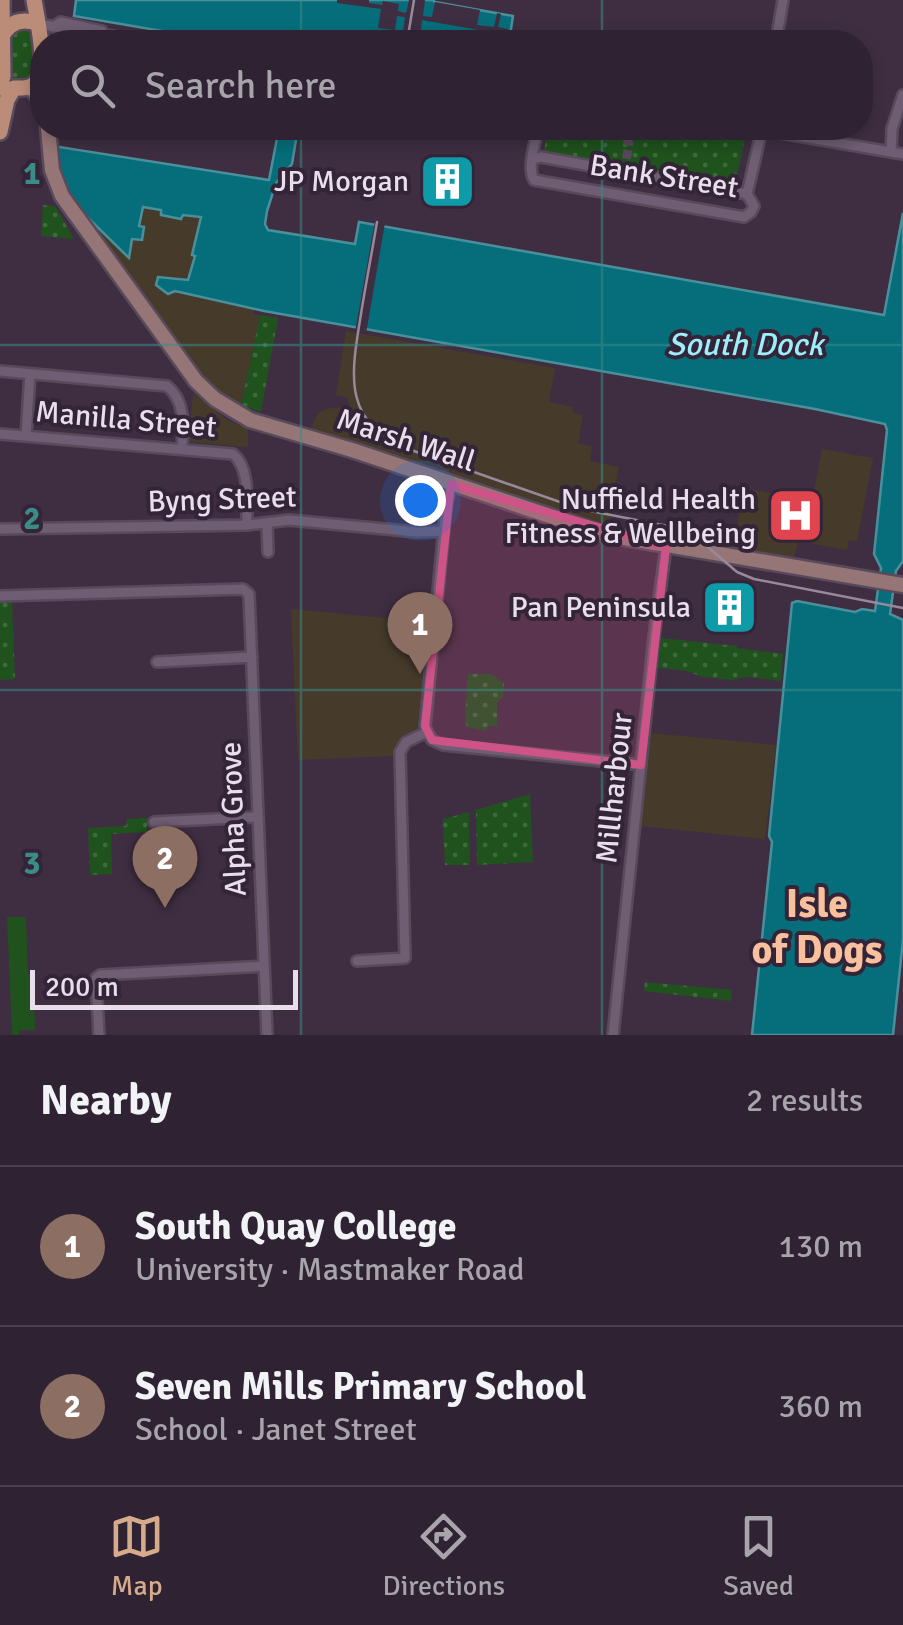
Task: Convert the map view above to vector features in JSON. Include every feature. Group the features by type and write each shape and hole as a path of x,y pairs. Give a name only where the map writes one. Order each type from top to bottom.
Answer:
{"main road":[{"path":"0,128 12,85 1,38 2,0"},
{"path":"34,0 46,30"},
{"path":"1,38 19,21 46,26"}],"street":[{"path":"778,30 783,0"},
{"path":"46,26 52,30"},
{"path":"891,152 895,117 903,95"},
{"name":"Marsh Wall","path":"49,140 52,170 62,196 108,262 208,394 250,420 586,529 666,547 901,585"},
{"path":"533,159 536,140"},
{"path":"747,194 759,140"},
{"path":"824,140 903,154"},
{"name":"Bank Street","path":"541,157 747,194 754,206 744,216 534,180 530,170 533,159 541,157"},
{"path":"0,371 167,386 174,392 182,413 182,449"},
{"path":"26,436 30,374"},
{"name":"Manilla Street","path":"0,434 226,452 238,458 244,473 247,525"},
{"path":"451,484 425,726 432,740 442,745 641,765"},
{"name":"Byng Street","path":"0,529 247,525 288,520 444,531"},
{"path":"267,523 268,552"},
{"name":"Millharbour","path":"612,1035 666,547"},
{"name":"Alpha Grove","path":"0,596 243,589 249,594 266,1035"},
{"path":"157,662 252,656"},
{"path":"358,961 405,958 400,752 406,742 427,732"},
{"path":"154,822 258,817"},
{"path":"99,1035 96,978 100,975 264,966"}],"highlighted area":[{"path":"451,484 666,547 641,765 432,740 425,726"}],"shaded area":[{"path":"142,207 162,210 161,215 180,219 182,215 201,217 188,281 158,277 170,293 221,300 254,309 253,314 260,315 241,405 220,396 203,380 84,220 85,215 129,257 132,239 141,240"},
{"path":"346,331 555,368 549,402 573,407 572,412 583,415 578,443 592,447 590,461 619,467 608,529 308,433 318,413 350,406 347,397 336,395"},
{"path":"193,393 227,420 248,429 248,447 189,442"},
{"path":"822,449 873,458 857,541 849,540 847,550 798,541 794,559 732,550 744,488 812,501"},
{"path":"291,609 429,622 417,729 402,736 393,756 298,760"},
{"path":"651,733 776,745 765,839 641,826"}],"green space":[{"path":"18,27 33,29 30,80 15,82 10,75 10,36"},
{"path":"546,140 744,140 735,185 544,151"},
{"path":"43,205 55,206 74,239 41,236"},
{"path":"260,315 278,318 261,412 241,405"},
{"path":"12,602 15,679 0,680 0,603"},
{"path":"661,638 783,654 781,681 703,677 658,668"},
{"path":"468,674 490,674 504,683 503,696 497,703 497,726 487,726 487,731 467,727 465,721"},
{"path":"530,794 533,862 477,865 476,810"},
{"path":"469,812 470,865 445,865 443,819"},
{"path":"147,818 147,832 111,834 112,874 90,875 88,828 126,826 127,819"},
{"path":"7,917 26,917 28,975 33,975 35,1030 19,1030 19,1035 12,1035"},
{"path":"645,982 732,990 731,1001 644,991"}],"water":[{"path":"76,0 433,0 513,16 511,30 156,30 74,16"},
{"name":"South Dock","path":"277,140 296,140 292,164 276,183 267,211 268,230 355,244 359,222 884,315 903,213 903,561 896,571 890,614 903,620 903,940 893,1035 752,1035 792,603 875,611 881,568 874,554 885,424 264,311 175,291 168,294 156,285 158,277 188,280 201,217 183,215 181,219 143,207 139,226 144,227 142,240 132,239 129,258 85,215 60,180 53,146 269,180"}],"pier":[{"path":"369,0 382,5 383,1 399,4 398,11 406,13 409,0 425,0 423,16 432,17 435,2 480,10 477,25 494,27 497,13 501,14 498,27 508,30 478,30 422,20 421,30 403,30 405,17 397,16 395,30 378,28 381,9 337,3"},
{"path":"375,221 385,223 366,334 355,332"}],"tunnel":[{"path":"624,172 627,140"}],"tram line":[{"path":"409,30 414,0"},
{"path":"377,222 357,336 354,377 362,411 388,439 580,509 678,528 696,537 737,572 754,579 903,608"}],"place":[{"name":"JP Morgan","path":"448,181"},
{"name":"Nuffield Health Fitness & Wellbeing","path":"795,516"},
{"name":"Pan Peninsula","path":"730,607"},
{"name":"South Quay College","path":"420,674"},
{"name":"Seven Mills Primary School","path":"165,908"}],"district":[{"name":"Isle of Dogs","path":"817,926"}]}
